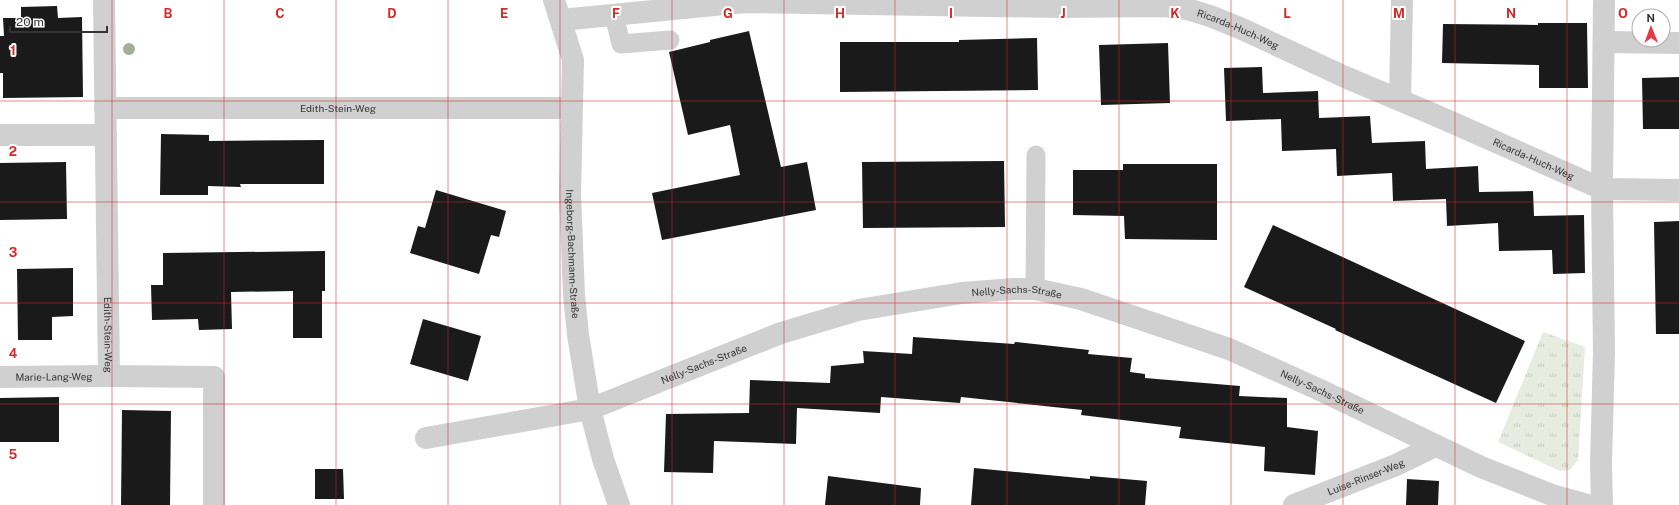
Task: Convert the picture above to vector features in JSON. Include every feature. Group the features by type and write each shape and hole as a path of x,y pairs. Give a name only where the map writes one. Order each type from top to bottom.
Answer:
{"street":[{"name":"Edith-Stein-Weg","path":"104,0 109,376 214,377 214,505"},
{"path":"1400,100 1402,0"},
{"path":"1602,505 1601,464 1604,352 1602,189 1605,42 1604,0"},
{"name":"Ricarda-Huch-Weg","path":"558,10 614,15 745,2 1057,7 1164,6 1187,9 1210,16 1602,189 1679,190"},
{"name":"Ingeborg-Bachmann-Straße","path":"558,10 573,60 570,194 574,295 578,335 590,409 603,459 619,505"},
{"path":"1605,42 1679,43"},
{"name":"Edith-Stein-Weg","path":"105,108 571,108"},
{"path":"0,135 106,135"},
{"name":"Nelly-Sachs-Straße","path":"426,438 590,409 781,332 858,310 962,293 1035,289 1081,299 1229,350 1318,389 1481,467 1552,495 1588,505"},
{"name":"Marie-Lang-Weg","path":"0,377 109,376"},
{"name":"Luise-Rinser-Weg","path":"1294,505 1396,465 1435,446"}],"lane":[{"path":"614,15 621,44 670,40"},
{"path":"1035,289 1036,155"}],"green space":[{"path":"1543,332 1585,347 1578,460 1570,470 1560,471 1498,442"}],"building":[{"path":"57,6 58,18 82,17 83,97 3,98 3,73 0,73 0,36 4,36 3,18 21,18 21,7"},
{"path":"1538,23 1587,23 1588,88 1539,88 1539,65 1442,63 1443,24 1538,25"},
{"path":"749,31 781,167 807,162 816,210 662,240 652,193 740,175 730,125 688,135 669,52"},
{"path":"1037,38 1038,90 840,92 840,42 959,42 959,40"},
{"path":"1168,43 1170,103 1101,105 1099,45"},
{"path":"1262,67 1263,93 1318,91 1319,118 1370,116 1372,143 1425,141 1426,169 1478,166 1479,192 1533,191 1534,216 1584,215 1585,273 1553,274 1552,250 1499,251 1498,223 1447,226 1446,199 1393,201 1392,173 1337,176 1336,149 1282,151 1281,119 1226,121 1224,68"},
{"path":"1679,77 1679,129 1643,129 1642,78"},
{"path":"161,134 209,135 209,141 324,140 324,184 240,184 241,187 208,186 208,195 160,195"},
{"path":"1004,161 1005,227 863,228 862,162"},
{"path":"66,162 67,219 0,220 0,163"},
{"path":"1123,164 1217,164 1217,240 1125,239 1124,216 1073,215 1073,170 1123,170"},
{"path":"436,190 506,211 499,237 491,235 479,274 410,253 418,226 425,228"},
{"path":"1679,221 1679,334 1656,334 1654,222"},
{"path":"1273,225 1525,341 1496,403 1244,287"},
{"path":"325,251 325,291 322,291 322,338 293,338 293,291 231,292 232,329 199,330 198,319 152,320 151,285 163,285 163,253"},
{"path":"73,268 73,316 52,317 52,340 18,340 17,269"},
{"path":"423,319 481,336 468,381 410,364"},
{"path":"913,337 1014,344 1015,342 1089,350 1088,354 1132,358 1130,372 1145,374 1145,378 1240,386 1239,396 1287,398 1287,427 1318,431 1315,475 1264,471 1265,447 1179,438 1181,427 1081,415 1082,410 961,397 960,403 881,397 880,413 797,408 796,444 714,441 713,473 664,472 666,414 749,413 750,380 830,383 831,366 864,363 863,351 912,354"},
{"path":"59,397 59,442 0,442 0,398"},
{"path":"122,410 171,411 170,505 121,505"},
{"path":"974,468 1090,479 1090,476 1147,481 1145,505 971,505"},
{"path":"315,469 343,469 344,499 315,499"},
{"path":"828,476 921,488 920,505 825,505"},
{"path":"1407,479 1439,481 1438,505 1406,505"}]}
